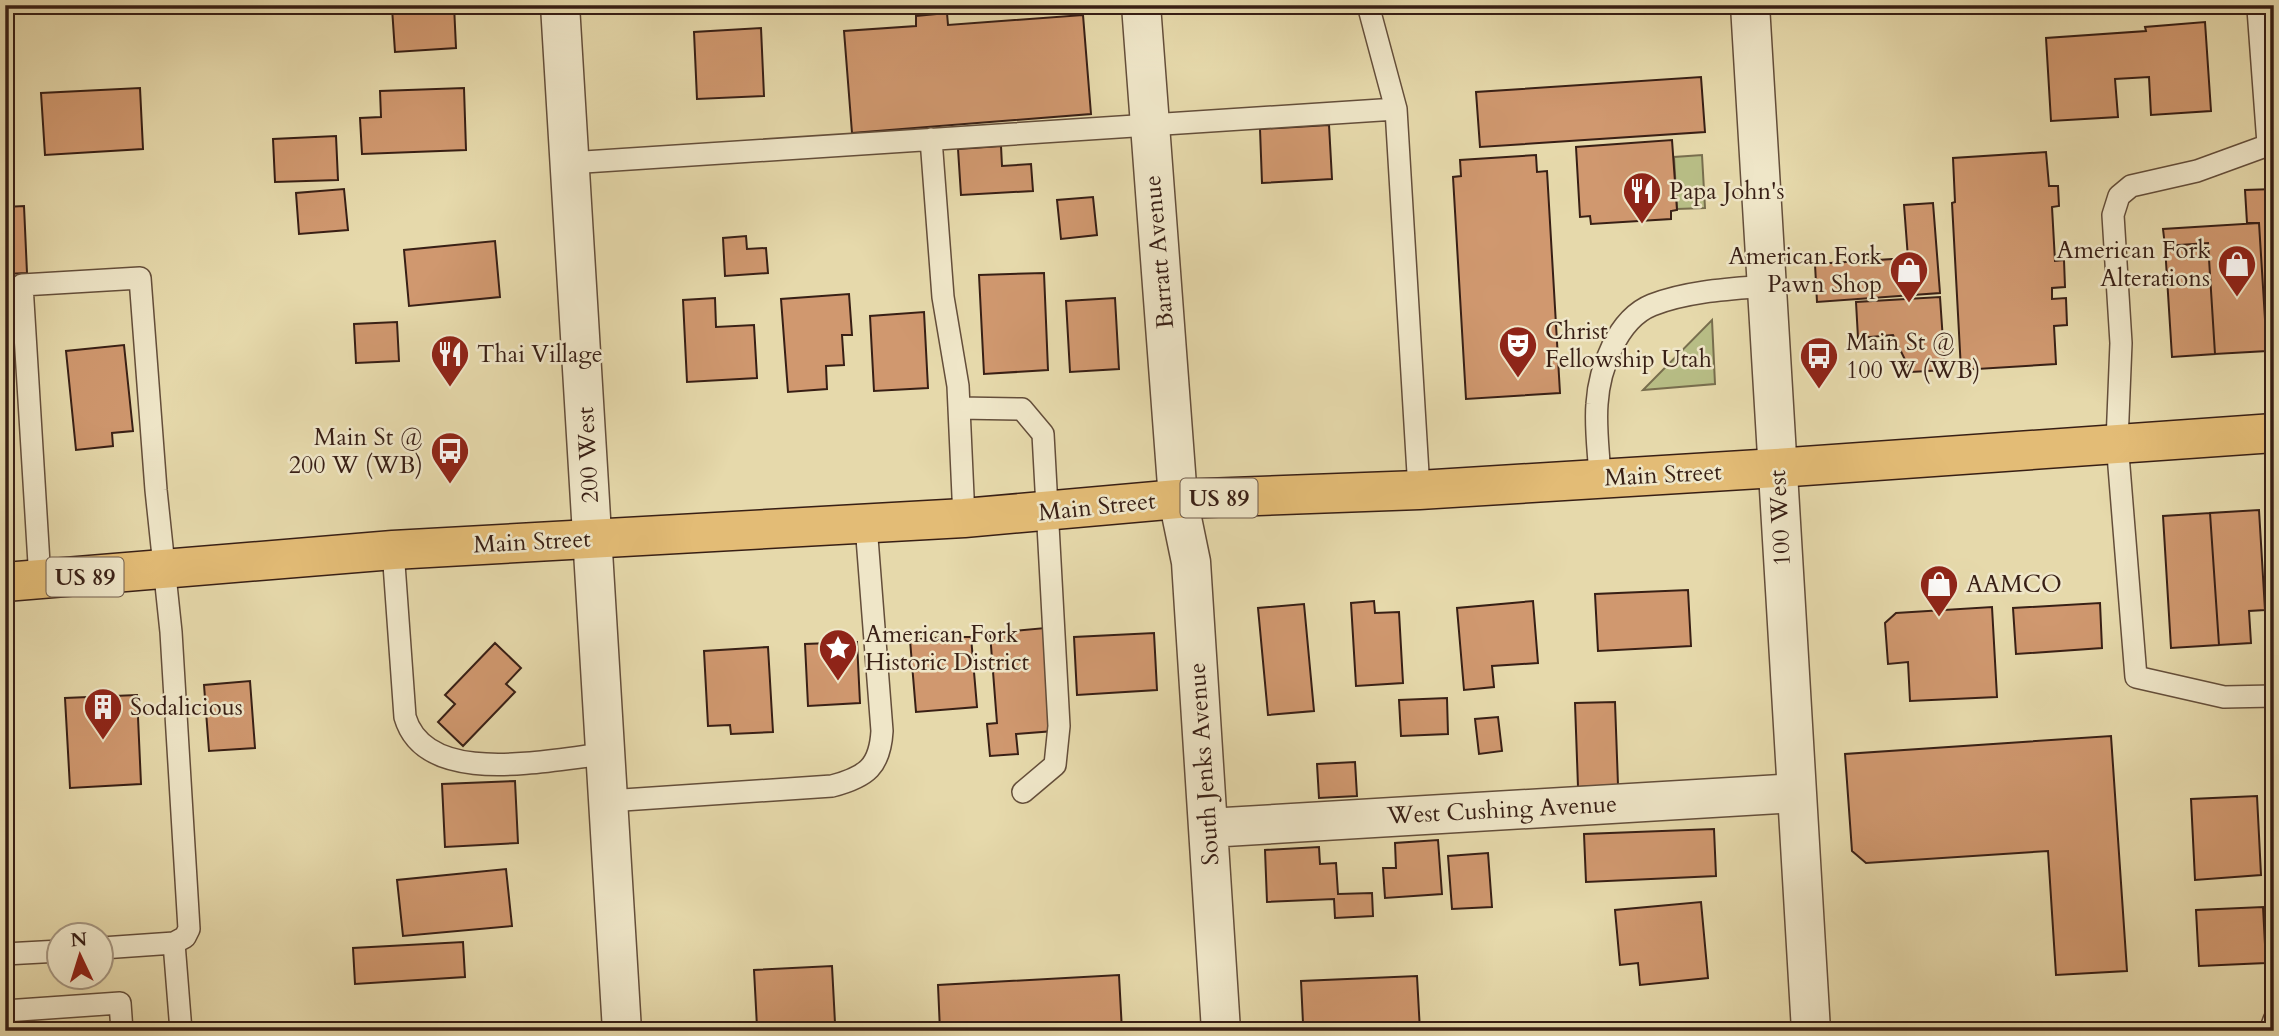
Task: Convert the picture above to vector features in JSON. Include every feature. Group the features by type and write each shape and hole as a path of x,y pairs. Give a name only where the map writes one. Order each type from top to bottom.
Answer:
{"main road":[{"name":"Main Street","path":"23,581 393,550 866,525 1049,512 1178,499 1600,479 2274,433"}],"street":[{"name":"200 West","path":"560,5 622,1031"},
{"name":"Barratt Avenue","path":"1141,5 1178,499"},
{"name":"100 West","path":"1749,5 1811,1031"},
{"name":"South Jenks Avenue","path":"1178,499 1191,562 1221,1031"},
{"name":"West Cushing Avenue","path":"1208,828 1796,793"}],"lane":[{"path":"1368,5 1395,109 1419,489"},
{"path":"2274,9 2258,9 2271,143 2197,170 2131,186 2119,196 2113,215 2121,343 2116,442 2136,677 2224,697 2274,696"},
{"path":"569,163 1395,109"},
{"path":"931,139 943,297 959,408 964,518"},
{"path":"23,581 22,285 140,278 156,491 165,571 189,929 185,937 174,943 116,947"},
{"path":"1600,479 1597,405 1602,369 1624,328 1650,306 1715,290 1768,286"},
{"path":"959,408 1022,409 1043,434 1059,726 1055,765 1023,792"},
{"path":"608,801 832,786 856,778 874,764 881,751 882,730 866,525"},
{"path":"393,550 405,718 410,734 419,744 442,757 480,765 606,754"},
{"path":"174,943 181,1031"},
{"path":"5,954 46,952"},
{"path":"5,1011 120,1003 122,1031"},
{"path":"2270,1031 2274,1020"}],"green space":[{"path":"1702,155 1705,208 1677,209 1674,157"},
{"path":"1712,320 1715,384 1643,390"}],"building":[{"path":"454,5 456,48 395,52 392,8"},
{"path":"947,13 948,25 1083,15 1091,114 852,133 844,31 916,26 916,16"},
{"path":"2205,22 2211,111 2151,115 2149,77 2115,79 2118,117 2051,121 2046,38 2146,31 2145,27"},
{"path":"761,28 764,96 697,99 694,32"},
{"path":"1701,77 1705,132 1480,147 1476,92"},
{"path":"140,88 143,149 45,155 41,93"},
{"path":"464,88 466,150 362,154 360,118 381,117 380,91"},
{"path":"1329,125 1332,179 1262,183 1260,129"},
{"path":"336,136 338,180 275,182 273,139"},
{"path":"1672,140 1677,210 1671,211 1671,219 1591,224 1590,216 1580,217 1576,147"},
{"path":"1001,146 1002,166 1031,164 1033,191 961,195 958,149"},
{"path":"2046,152 2049,186 2058,186 2059,206 2052,207 2055,261 2064,260 2065,287 2052,288 2052,299 2066,298 2067,325 2054,326 2056,364 1961,370 1952,203 1955,202 1953,158"},
{"path":"1536,155 1537,172 1547,171 1560,393 1466,399 1453,177 1461,176 1460,160"},
{"path":"344,189 348,230 299,234 296,193"},
{"path":"2274,189 2274,350 2267,351 2259,223 2247,223 2245,190"},
{"path":"1093,197 1097,235 1061,239 1057,200"},
{"path":"1933,203 1940,293 1817,302 1815,264 1908,258 1904,205"},
{"path":"24,206 27,273 5,274 5,207"},
{"name":"American Fork Alterations","path":"2259,223 2267,351 2215,354 2208,243 2165,246 2163,229"},
{"path":"746,236 747,249 766,248 768,273 725,276 723,238"},
{"path":"495,241 500,297 409,306 404,250"},
{"path":"2208,243 2215,354 2172,357 2165,246"},
{"path":"1044,273 1048,370 984,374 979,275"},
{"path":"849,294 852,335 842,335 844,365 826,366 827,389 788,392 781,299"},
{"path":"1940,297 1945,370 1911,372 1893,335 1858,338 1856,302"},
{"path":"715,298 716,327 754,325 757,378 687,382 683,300"},
{"path":"1115,298 1119,369 1070,372 1066,301"},
{"path":"924,312 928,388 874,391 870,316"},
{"path":"397,322 399,361 356,363 354,324"},
{"path":"124,345 133,431 112,433 113,446 76,450 66,351"},
{"path":"5,351 10,351 13,412 5,413"},
{"path":"2259,510 2265,610 2249,611 2251,643 2219,645 2210,513"},
{"path":"2210,513 2219,645 2171,648 2163,516"},
{"path":"1688,590 1691,646 1598,651 1595,594"},
{"path":"1374,601 1375,613 1399,612 1403,683 1356,686 1351,603"},
{"path":"1533,601 1538,663 1492,666 1494,687 1464,690 1457,608"},
{"path":"2100,603 2102,648 2016,654 2013,608"},
{"path":"1304,604 1314,711 1268,715 1258,608"},
{"path":"1992,607 1997,697 1910,701 1908,662 1888,664 1885,623 1896,613"},
{"path":"1045,628 1054,731 1016,734 1018,754 990,756 987,724 997,723 990,633"},
{"path":"1154,633 1157,690 1077,695 1074,637"},
{"path":"971,637 977,707 916,712 910,640"},
{"path":"857,642 860,703 808,706 805,644"},
{"path":"495,643 521,668 506,684 515,692 463,746 438,722 455,704 445,695"},
{"path":"768,647 773,732 731,734 730,725 708,726 704,651"},
{"path":"250,681 255,748 209,751 204,685"},
{"name":"Sodalicious","path":"137,695 141,784 70,788 65,698"},
{"path":"1447,698 1448,734 1401,736 1399,700"},
{"path":"1615,702 1618,785 1578,787 1575,703"},
{"path":"1498,717 1502,751 1479,754 1475,719"},
{"path":"2111,736 2127,971 2056,975 2048,851 1866,863 1852,851 1845,754"},
{"path":"1355,762 1357,796 1319,798 1317,764"},
{"path":"515,781 518,843 445,847 442,784"},
{"path":"2257,796 2261,875 2195,880 2191,799"},
{"path":"1714,829 1716,876 1586,882 1584,834"},
{"path":"1438,840 1442,894 1385,898 1383,868 1396,868 1395,843"},
{"path":"1319,847 1320,864 1336,863 1338,894 1372,893 1373,916 1335,918 1334,899 1267,902 1265,850"},
{"path":"1488,853 1492,907 1452,909 1448,856"},
{"path":"506,869 512,926 403,936 397,880"},
{"path":"1701,902 1708,978 1640,985 1638,963 1620,965 1615,910"},
{"path":"2263,907 2266,963 2199,966 2196,910"},
{"path":"463,942 465,977 355,984 353,948"},
{"path":"832,966 835,1023 757,1027 754,970"},
{"path":"1119,975 1122,1031 940,1031 938,985"},
{"path":"1417,976 1420,1031 1322,1031 1322,1022 1303,1023 1301,981"},
{"path":"514,1025 515,1031 433,1031 433,1030"}],"place":[{"name":"Papa John's","path":"1642,225"},
{"name":"American Fork Alterations","path":"2237,298"},
{"name":"American Fork Pawn Shop","path":"1909,304"},
{"name":"Christ Fellowship Utah","path":"1518,379"},
{"name":"Thai Village","path":"450,388"},
{"name":"Main St @ 100 W (WB)","path":"1819,390"},
{"name":"Main St @ 200 W (WB)","path":"450,485"},
{"name":"AAMCO","path":"1939,618"},
{"name":"American Fork Historic District","path":"838,682"},
{"name":"Sodalicious","path":"103,741"}]}
